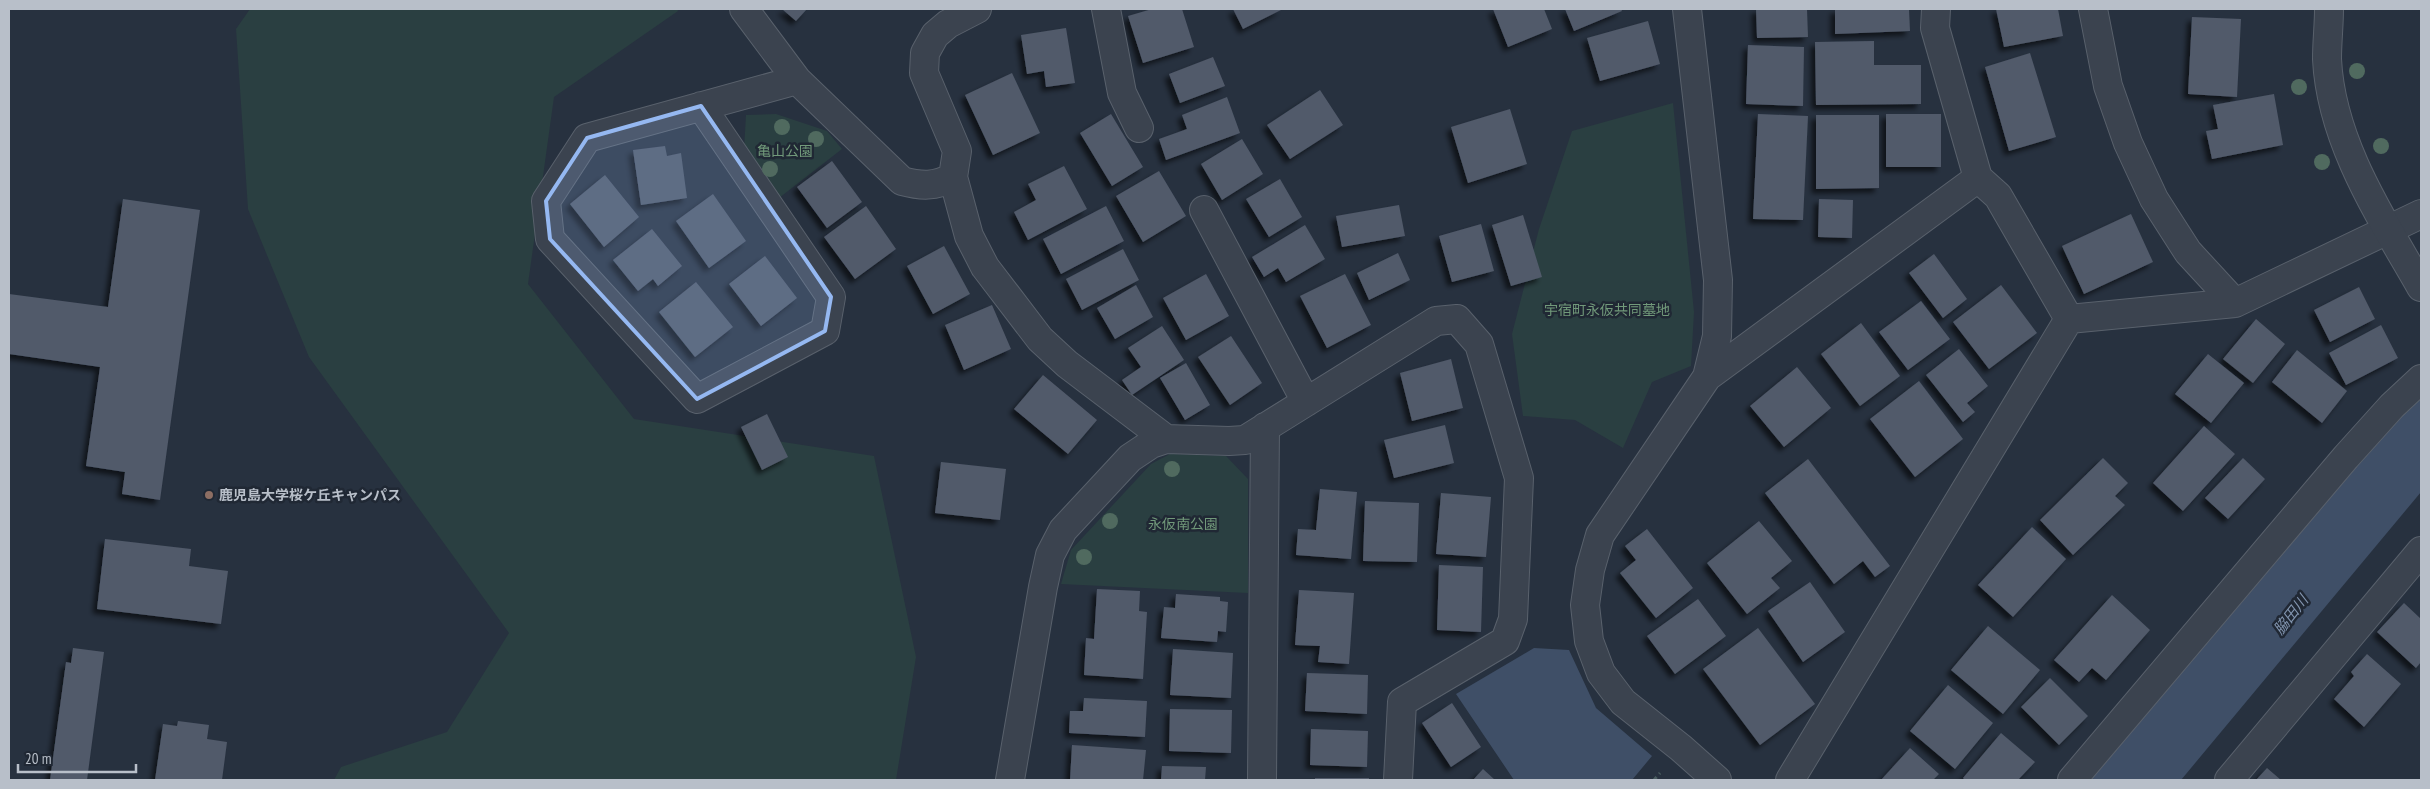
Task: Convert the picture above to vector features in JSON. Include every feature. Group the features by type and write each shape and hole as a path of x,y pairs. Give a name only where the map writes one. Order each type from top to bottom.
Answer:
{"street":[{"path":"744,9 797,80 902,181 920,186 940,184 953,177"},
{"path":"977,9 948,24 935,35 925,53 924,73 957,151 953,177 969,236 986,267 1040,339 1067,364 1166,439"},
{"path":"1106,9 1122,93 1139,128"},
{"path":"1687,9 1718,280 1717,336 1707,377"},
{"path":"1936,9 1935,28 1978,178 1998,196 2069,319"},
{"path":"2093,9 2108,86 2128,143 2154,199 2188,252 2235,303"},
{"path":"2329,9 2327,59 2344,142 2388,230 2421,287"},
{"path":"702,106 831,297 825,331 697,399 550,239 546,201 586,138 702,106 797,80"},
{"path":"1717,780 1681,748 1623,702 1601,673 1589,641 1585,605 1590,570 1600,536 1707,377 1978,178"},
{"path":"1204,210 1306,402"},
{"path":"2069,319 2235,303 2421,214"},
{"path":"1010,780 1042,587 1050,555 1063,530 1130,458 1151,444 1166,439 1245,440 1436,321 1457,318 1479,344 1519,478 1513,619 1505,641 1402,702 1398,780"},
{"path":"1790,780 2069,319"},
{"path":"2072,780 2346,457 2392,406 2421,379"},
{"path":"1262,780 1265,427"},
{"path":"2229,780 2421,551"}],"highlighted area":[{"path":"701,106 831,297 825,331 697,399 550,239 546,201 587,138"}],"green space":[{"path":"250,9 677,9 678,11 554,97 528,284 634,419 874,456 916,657 896,780 334,780 341,767 447,732 509,633 309,357 248,209 236,29"},
{"name":"宇宿町永仮共同墓地","path":"1673,103 1694,312 1691,366 1652,382 1623,448 1575,420 1523,416 1512,334 1539,229 1572,131"},
{"name":"亀山公園","path":"776,114 827,131 842,149 779,198 744,150 746,115"},
{"name":"永仮南公園","path":"1170,454 1226,456 1248,479 1248,593 1061,584 1071,550 1151,464"}],"water":[{"name":"脇田川","path":"2421,399 2421,492 2181,780 2087,780 2354,466 2411,406"},
{"path":"1534,648 1569,650 1596,708 1652,756 1632,780 1514,780 1456,694"}],"building":[{"path":"782,9 807,9 796,21"},
{"path":"1152,9 1182,9 1194,47 1143,63 1128,16"},
{"path":"1233,9 1283,9 1243,29"},
{"path":"1493,9 1544,9 1552,29 1508,47"},
{"path":"1565,9 1621,9 1622,11 1574,31"},
{"path":"1756,9 1807,9 1808,37 1757,38"},
{"path":"1835,9 1909,9 1910,31 1835,34"},
{"path":"1996,9 2058,9 2063,36 2004,47"},
{"path":"2192,17 2241,19 2237,97 2188,94"},
{"path":"1648,21 1660,64 1600,81 1587,38"},
{"path":"1066,28 1075,83 1046,87 1044,71 1027,74 1021,35"},
{"path":"1874,41 1874,65 1921,65 1921,104 1816,105 1815,42"},
{"path":"1748,45 1804,47 1803,106 1746,104"},
{"path":"2030,53 2056,137 2009,151 1985,67"},
{"path":"1213,57 1225,86 1180,103 1169,74"},
{"path":"1012,73 1040,133 993,155 965,95"},
{"path":"1320,90 1343,125 1290,159 1267,125"},
{"path":"2274,94 2283,145 2212,159 2206,131 2218,129 2213,105"},
{"path":"1227,97 1240,133 1166,160 1159,139 1187,129 1182,115"},
{"path":"1510,109 1527,164 1468,183 1451,127"},
{"path":"1111,114 1143,167 1112,186 1080,133"},
{"path":"1758,114 1808,116 1803,220 1753,219"},
{"path":"1886,114 1941,114 1941,167 1886,167"},
{"path":"1816,115 1879,115 1879,188 1816,189"},
{"path":"1242,139 1263,174 1222,200 1201,164"},
{"path":"665,146 667,156 681,153 687,198 641,205 633,150"},
{"path":"832,161 862,202 827,228 797,187"},
{"path":"1064,166 1087,209 1028,240 1014,212 1036,200 1028,184"},
{"path":"1159,171 1186,216 1143,242 1116,196"},
{"path":"605,175 639,217 604,247 570,204"},
{"path":"1280,179 1302,217 1269,237 1246,199"},
{"path":"713,194 746,241 709,268 676,221"},
{"path":"123,199 200,210 160,500 122,494 125,472 86,466 100,367 9,354 9,294 108,307"},
{"path":"1819,199 1853,200 1852,238 1818,237"},
{"path":"1399,205 1405,236 1342,247 1336,216"},
{"path":"866,206 896,249 855,279 824,237"},
{"path":"1106,206 1124,241 1061,274 1043,239"},
{"path":"2131,214 2153,262 2084,294 2062,246"},
{"path":"1523,215 1542,277 1511,286 1492,225"},
{"path":"1481,224 1494,271 1452,282 1439,236"},
{"path":"1305,225 1325,259 1286,282 1278,268 1264,277 1252,257"},
{"path":"652,229 682,266 658,286 653,279 638,291 613,260"},
{"path":"944,246 970,294 933,314 907,266"},
{"path":"1123,249 1139,280 1082,310 1066,279"},
{"path":"1398,253 1410,280 1369,300 1357,273"},
{"path":"1934,254 1967,299 1943,318 1909,273"},
{"path":"765,256 797,298 761,326 729,284"},
{"path":"1206,274 1229,316 1186,340 1163,298"},
{"path":"1345,274 1371,325 1327,348 1300,296"},
{"path":"696,282 733,327 695,357 659,312"},
{"path":"1136,285 1153,317 1115,339 1097,308"},
{"path":"2001,285 2037,333 1989,369 1953,322"},
{"path":"2359,287 2375,319 2330,342 2314,310"},
{"path":"1921,301 1950,339 1908,370 1879,332"},
{"path":"992,305 1011,349 964,370 945,325"},
{"path":"2256,319 2285,344 2253,383 2223,359"},
{"path":"1861,323 1900,376 1860,406 1821,354"},
{"path":"2381,325 2398,358 2346,385 2329,353"},
{"path":"1162,326 1184,360 1132,395 1122,380 1141,367 1128,348"},
{"path":"1231,336 1262,383 1230,405 1198,357"},
{"path":"1959,349 1988,386 1967,403 1975,412 1963,422 1926,375"},
{"path":"2297,350 2347,391 2322,423 2272,382"},
{"path":"2208,354 2244,383 2211,423 2175,394"},
{"path":"1451,359 1463,408 1412,421 1400,373"},
{"path":"1186,363 1210,405 1185,420 1160,378"},
{"path":"1797,367 1831,408 1784,447 1750,406"},
{"path":"1043,375 1097,420 1068,454 1014,409"},
{"path":"1919,381 1963,439 1915,477 1870,419"},
{"path":"767,414 788,457 762,470 741,427"},
{"path":"1445,425 1454,463 1394,478 1384,440"},
{"path":"2204,426 2235,454 2183,511 2153,483"},
{"path":"2103,458 2128,483 2115,496 2125,505 2073,555 2040,520"},
{"path":"2243,458 2265,479 2228,519 2205,498"},
{"path":"1808,459 1890,566 1875,577 1863,561 1834,584 1765,493"},
{"path":"941,462 1006,469 1000,520 935,513"},
{"path":"1320,489 1357,492 1351,559 1296,555 1298,529 1316,530"},
{"path":"1441,493 1491,497 1486,557 1436,554"},
{"path":"1365,501 1419,503 1417,562 1363,561"},
{"path":"1759,521 1792,561 1771,578 1780,588 1747,614 1707,563"},
{"path":"2032,527 2066,559 2013,617 1978,585"},
{"path":"1647,529 1693,588 1656,618 1620,573 1636,560 1625,546"},
{"path":"105,539 191,549 189,566 228,571 221,624 97,609"},
{"path":"1439,565 1483,567 1481,632 1437,630"},
{"path":"1810,582 1845,632 1803,662 1768,611"},
{"path":"1097,589 1140,591 1139,611 1147,612 1143,679 1084,675 1086,638 1094,639"},
{"path":"1299,590 1354,593 1349,664 1318,662 1320,646 1295,645"},
{"path":"1176,594 1220,597 1220,601 1228,602 1226,632 1218,631 1217,642 1161,638 1164,607 1175,608"},
{"path":"2112,595 2150,630 2106,680 2092,668 2079,682 2054,660"},
{"path":"1698,599 1726,636 1675,674 1647,636"},
{"path":"2404,603 2421,619 2421,662 2416,668 2377,632"},
{"path":"1988,626 2040,670 2003,714 1951,670"},
{"path":"1758,628 1815,704 1760,745 1703,669"},
{"path":"73,648 104,652 87,780 50,780 66,662 71,663"},
{"path":"1173,649 1233,653 1231,698 1170,695"},
{"path":"2367,654 2401,684 2364,727 2334,699 2354,676 2351,672"},
{"path":"1307,673 1368,675 1367,714 1305,711"},
{"path":"2050,678 2088,716 2059,745 2021,707"},
{"path":"1948,685 1993,723 1955,769 1910,731"},
{"path":"1084,698 1147,701 1145,737 1069,733 1070,711 1083,711"},
{"path":"1452,703 1481,747 1451,767 1422,723"},
{"path":"1170,709 1232,710 1231,753 1169,751"},
{"path":"178,721 209,725 207,739 227,742 222,780 155,780 163,724 177,726"},
{"path":"1311,729 1368,731 1367,767 1310,765"},
{"path":"2001,733 2035,762 2018,780 1965,780 1963,778"},
{"path":"1072,745 1146,750 1143,780 1070,780"},
{"path":"1910,748 1939,774 1933,780 1881,780"},
{"path":"1162,766 1206,767 1205,780 1161,780"},
{"path":"2267,768 2281,780 2256,780"},
{"path":"1483,769 1495,780 1473,780"},
{"path":"1315,778 1369,778 1369,780 1315,780"}],"place":[{"name":"鹿児島大学桜ケ丘キャンパス","path":"209,495"}]}
